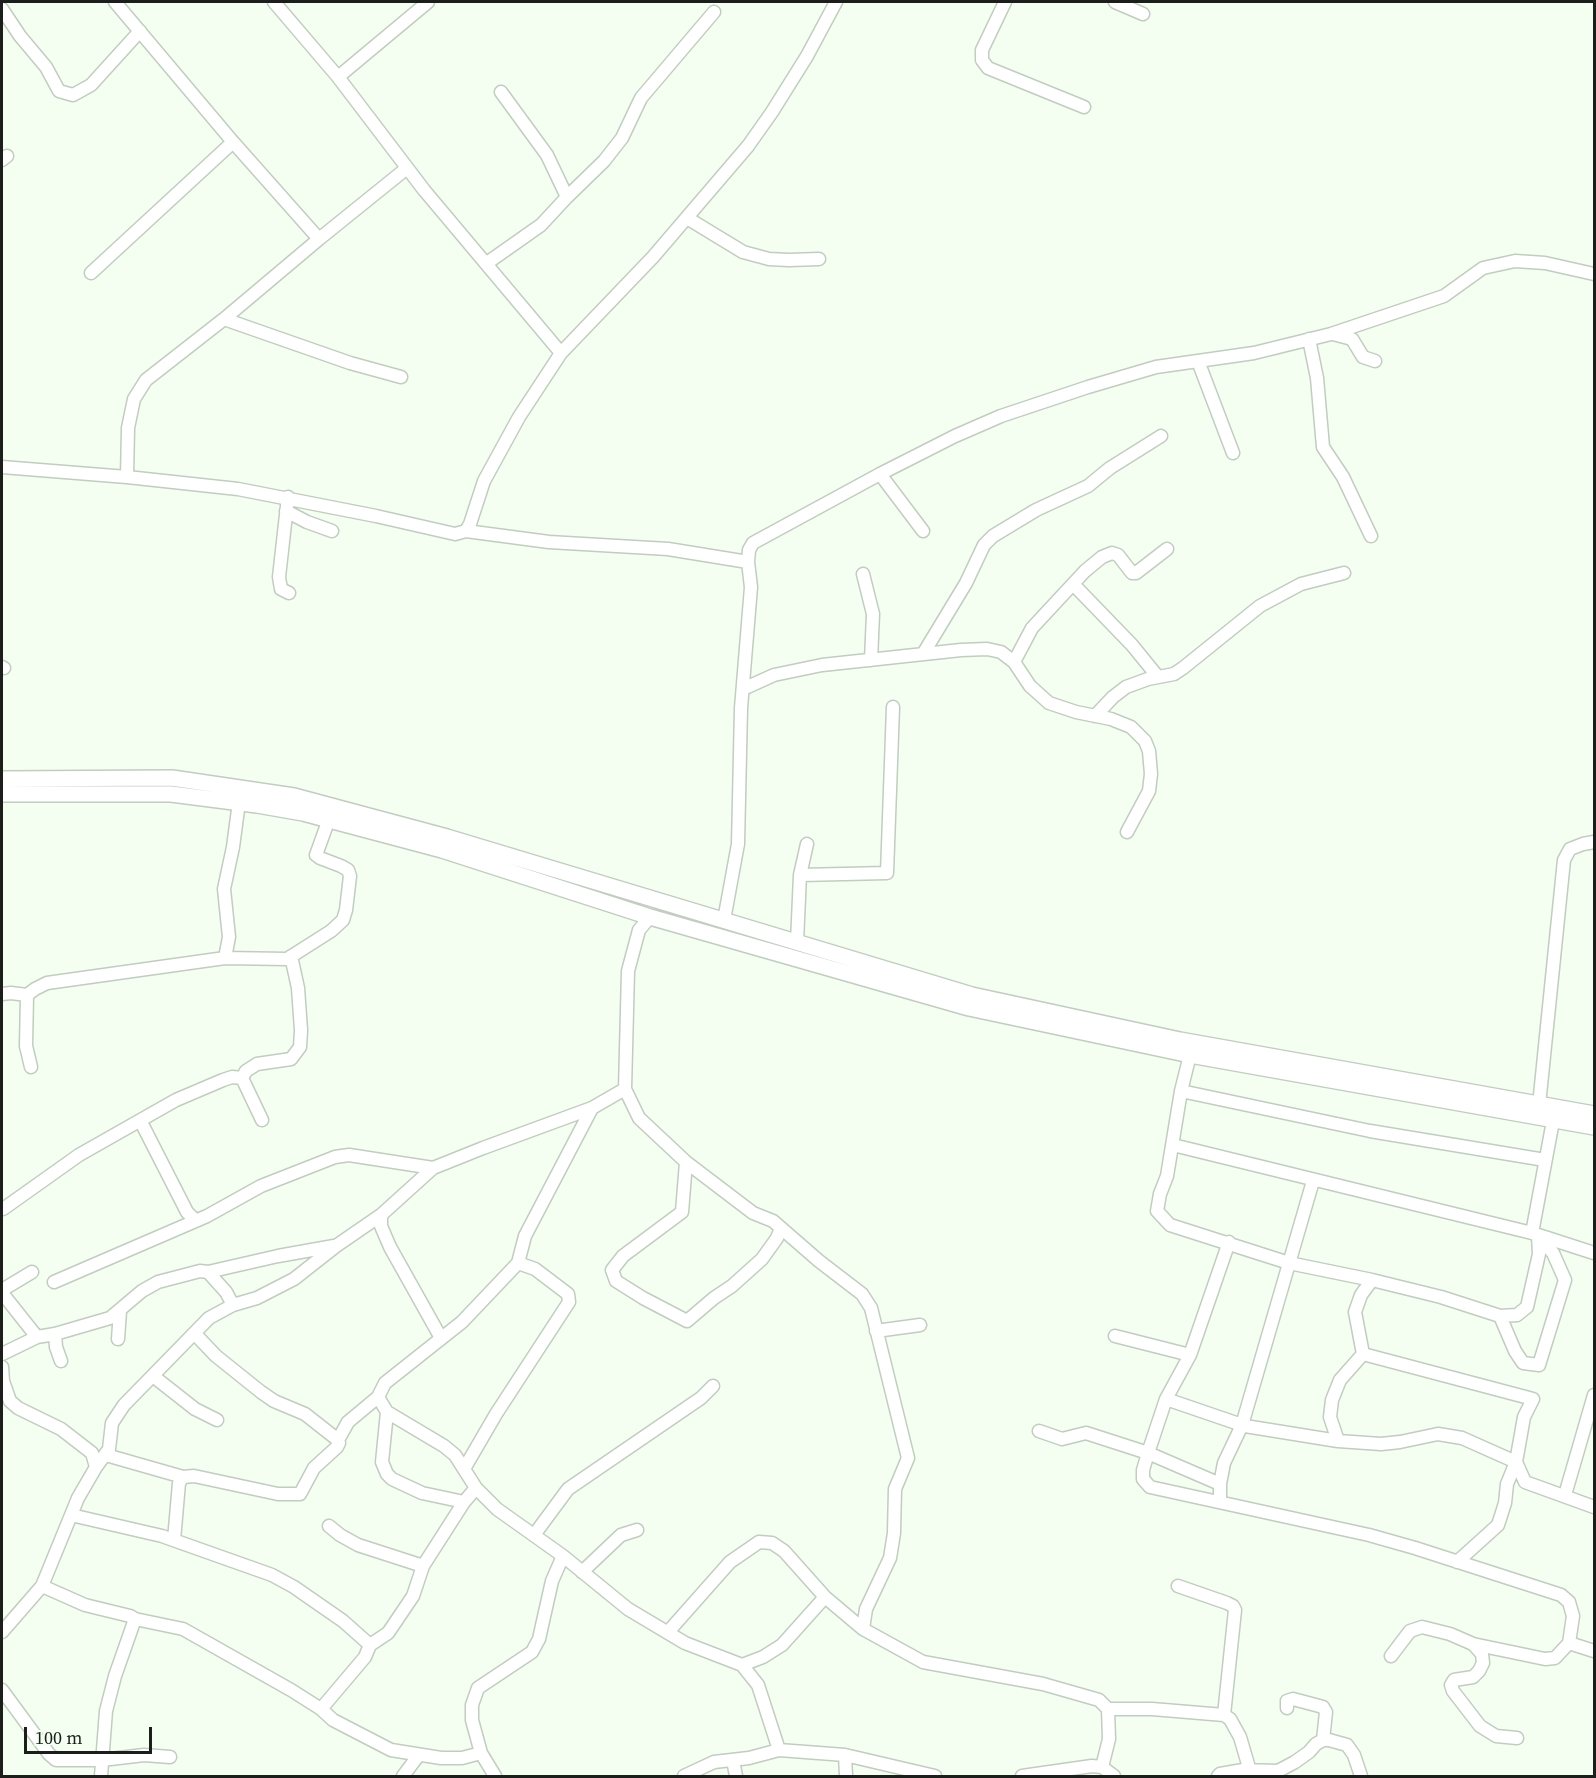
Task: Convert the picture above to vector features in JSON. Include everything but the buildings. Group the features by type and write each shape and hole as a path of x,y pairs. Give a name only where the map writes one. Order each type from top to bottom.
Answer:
{"main road":[{"path":"2,779 172,778 242,787 305,806 447,837 992,1000 1594,1128"},
{"path":"2,794 171,794 239,802 305,806 329,819 442,850 650,917 969,1008 1190,1055 1540,1103 1594,1114"}],"street":[{"path":"115,2 319,240"},
{"path":"274,2 338,77 407,168 561,353"},
{"path":"338,77 428,2"},
{"path":"466,531 484,481 519,417 561,353 624,288 748,146 807,56 836,2"},
{"path":"1005,2 982,50 982,60 988,68 1084,107"},
{"path":"1115,2 1143,14"},
{"path":"2,9 20,36 46,67 59,91 73,95 91,85 140,31"},
{"path":"487,263 541,225 604,161 622,138 641,98 714,12"},
{"path":"501,92 548,155 567,197"},
{"path":"91,273 233,142"},
{"path":"128,477 128,428 134,399 146,380 224,319 407,168"},
{"path":"687,218 743,252 770,259 819,259"},
{"path":"724,920 738,844 737,810 742,689 751,587 748,562 749,550 753,543 955,436 1001,416 1088,387 1156,367 1254,353 1331,334 1444,296 1484,268 1515,261 1545,263 1594,274"},
{"path":"224,319 350,363 401,377"},
{"path":"1331,334 1352,339 1363,357 1376,361"},
{"path":"1309,339 1317,378 1323,447 1344,477 1371,536"},
{"path":"1198,361 1233,453"},
{"path":"923,654 966,583 984,545 993,536 1036,510 1088,486 1110,468 1161,436"},
{"path":"2,467 238,489 288,497 455,534 466,531 549,542 668,549 748,562"},
{"path":"880,474 923,531"},
{"path":"288,497 279,577 281,589 289,593"},
{"path":"286,511 332,531"},
{"path":"1014,662 1032,628 1102,556 1112,553 1118,555 1132,573 1136,573 1167,549"},
{"path":"1095,716 1126,687 1174,674 1183,668 1260,606 1301,584 1344,573"},
{"path":"863,574 873,614 871,660"},
{"path":"1073,584 1132,645 1158,677"},
{"path":"742,689 774,675 822,665 987,649 1001,652 1014,662 1030,686 1049,703 1076,712 1111,719 1131,727 1139,734 1149,751 1152,774 1149,790 1127,832"},
{"path":"800,875 887,873 893,707"},
{"path":"225,958 229,937 224,889 239,802"},
{"path":"2,994 27,995 46,983 225,958 287,959 331,931 343,920 346,910 350,876 348,870 316,855 329,819"},
{"path":"1594,843 1570,849 1564,861 1540,1103 1594,1107"},
{"path":"797,942 800,875 807,844"},
{"path":"650,917 639,930 628,971 625,1089 639,1118 686,1162 753,1213 773,1221 862,1294 871,1308 908,1458 895,1489 894,1533 890,1558 866,1609 863,1629"},
{"path":"242,1078 246,1071 257,1064 291,1059 300,1047 298,988 291,956"},
{"path":"27,995 27,1046 31,1067"},
{"path":"1190,1055 1181,1091 1173,1145 1157,1211 1170,1225 1290,1263 1441,1297 1500,1316 1516,1315 1527,1307 1539,1254 1535,1234 1553,1121"},
{"path":"3,1209 78,1155 141,1122 176,1100 232,1077 242,1078"},
{"path":"242,1078 262,1120"},
{"path":"3,1627 42,1586 71,1515 96,1467 109,1449 112,1423 124,1405 209,1318 233,1305 257,1298 294,1280 336,1246 381,1215 433,1168 592,1108 625,1089"},
{"path":"1181,1091 1370,1131 1545,1160"},
{"path":"106,1455 183,1477 194,1476 278,1494 300,1494 309,1475 337,1447 338,1440 348,1422 378,1397 385,1383 462,1322 518,1263 525,1236 592,1108"},
{"path":"141,1122 189,1219"},
{"path":"1173,1145 1535,1234 1594,1253"},
{"path":"54,1282 189,1219 207,1216 261,1186 335,1157 349,1155 433,1168"},
{"path":"686,1162 682,1212 623,1256 612,1270 616,1281 687,1321 762,1259 777,1238 781,1228"},
{"path":"1220,1502 1224,1462 1242,1425 1313,1181"},
{"path":"381,1215 381,1226 390,1247 441,1338"},
{"path":"1500,1316 1515,1351 1523,1363 1539,1365 1565,1280 1553,1252 1535,1234"},
{"path":"1229,1242 1190,1355 1166,1399 1148,1453 1143,1479 1150,1487 1369,1535 1561,1595 1569,1602 1573,1616 1569,1643 1555,1658 1545,1659 1473,1644 1450,1634 1422,1627 1410,1631 1391,1656"},
{"path":"2,1354 37,1337 110,1318 142,1291 158,1282 200,1271 208,1272 336,1246"},
{"path":"464,1469 496,1414 569,1302 568,1294 552,1281 535,1269 518,1263"},
{"path":"32,1272 2,1292 37,1337"},
{"path":"208,1272 226,1292 233,1305"},
{"path":"1363,1354 1355,1312 1361,1295 1372,1280"},
{"path":"118,1339 120,1311"},
{"path":"876,1331 920,1325"},
{"path":"55,1334 56,1347 61,1361"},
{"path":"195,1334 216,1356 261,1392 274,1401 305,1414 338,1440"},
{"path":"1115,1336 1190,1355"},
{"path":"1338,1441 1330,1417 1332,1400 1340,1380 1363,1354"},
{"path":"1363,1354 1533,1399 1524,1418 1516,1462 1507,1484 1505,1503 1498,1525 1457,1562"},
{"path":"2,1367 3,1381 9,1401 18,1408 61,1429 92,1453 96,1467"},
{"path":"153,1376 195,1409 217,1420"},
{"path":"534,1535 568,1489 701,1398 713,1386"},
{"path":"1565,1495 1594,1396"},
{"path":"378,1397 387,1412 455,1455 476,1488 497,1509 563,1557 628,1609 685,1643 742,1665 758,1685 779,1750"},
{"path":"1166,1399 1242,1425 1338,1441 1381,1444 1438,1434 1462,1438 1516,1462 1525,1482 1594,1506"},
{"path":"387,1412 382,1462 387,1474 392,1479 422,1493 464,1502"},
{"path":"1039,1431 1062,1439 1086,1433 1148,1453 1220,1484"},
{"path":"174,1540 179,1483 183,1477"},
{"path":"321,1709 365,1657 370,1645 388,1633 413,1596 423,1566 464,1502 476,1488"},
{"path":"71,1515 162,1536 272,1575 294,1587 343,1621 370,1645"},
{"path":"328,1526 358,1545 423,1566"},
{"path":"582,1572 621,1535 637,1530"},
{"path":"668,1632 730,1562 759,1542 772,1543 784,1551 825,1597 863,1629 923,1662 1043,1684 1099,1700 1108,1709 1109,1739 1102,1767"},
{"path":"495,1776 481,1753 472,1720 472,1705 478,1688 532,1652 539,1639 552,1581 563,1557"},
{"path":"42,1586 85,1605 183,1629 263,1673 321,1709 333,1720 391,1750 418,1756 462,1758 481,1753"},
{"path":"1178,1586 1227,1603 1235,1610 1224,1715"},
{"path":"742,1665 763,1657 782,1645 825,1597"},
{"path":"102,1776 106,1710 135,1619"},
{"path":"1569,1643 1594,1651"},
{"path":"1473,1644 1482,1654 1483,1664 1473,1677 1454,1680 1451,1685 1453,1691 1480,1726 1496,1736 1517,1738"},
{"path":"2,1690 56,1761 102,1760 144,1755 170,1757"},
{"path":"1287,1708 1287,1701 1293,1699 1323,1707 1326,1712 1323,1740"},
{"path":"1108,1709 1152,1709 1224,1715 1230,1719 1240,1737 1250,1771"},
{"path":"1218,1776 1250,1771 1278,1771 1286,1768 1323,1740 1337,1741 1347,1745 1354,1755 1361,1776"},
{"path":"684,1776 714,1762 749,1758 779,1750 845,1755 935,1776"},
{"path":"845,1755 846,1776"},
{"path":"403,1776 418,1756"},
{"path":"734,1760 736,1776"},
{"path":"1022,1776 1066,1769 1102,1767 1114,1776"}]}
